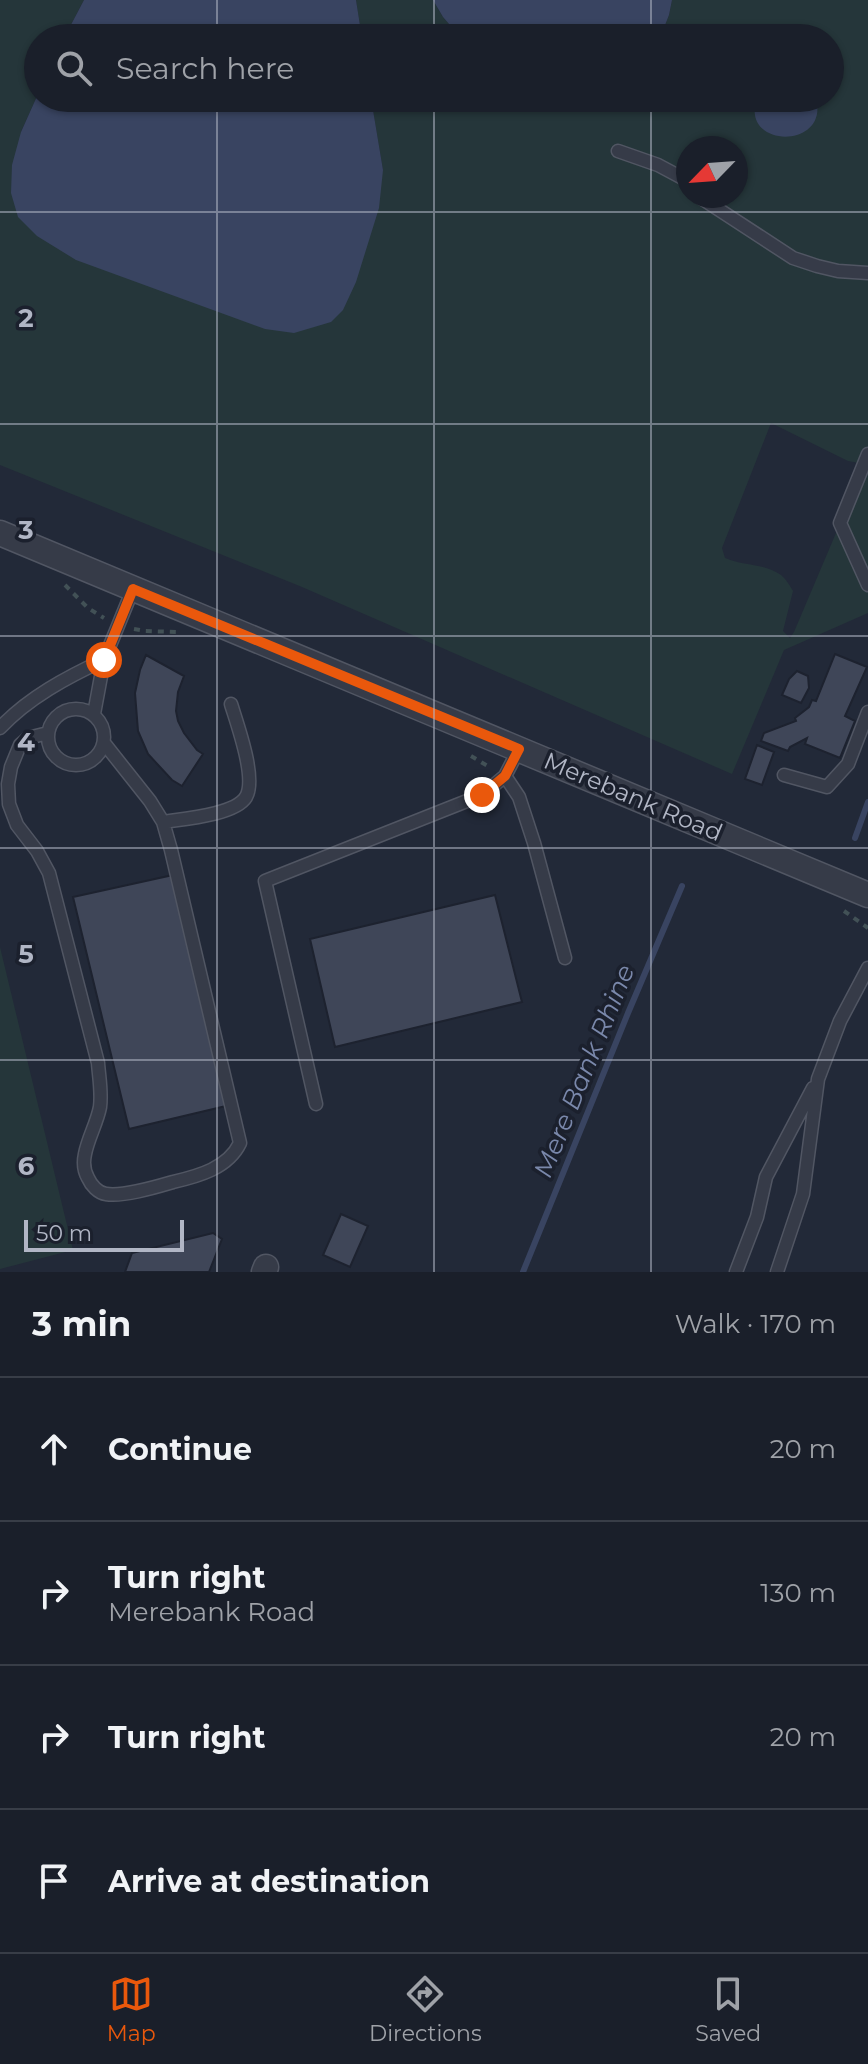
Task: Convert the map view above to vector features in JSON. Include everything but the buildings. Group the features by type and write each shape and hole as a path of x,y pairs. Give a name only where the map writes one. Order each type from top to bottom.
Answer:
{"street":[{"name":"Merebank Road","path":"0,533 868,895"}],"lane":[{"path":"618,151 676,175"},
{"path":"716,208 793,258 828,269 868,273"},
{"path":"868,454 840,523 868,585"},
{"path":"94,714 104,660 133,589"},
{"path":"0,728 26,704 65,679 104,660"},
{"path":"163,822 218,812 237,805 246,796 249,783 247,762 231,704"},
{"path":"85,710 94,714 104,729 104,743 93,761 76,766 66,764 52,752 48,733 57,716 65,711 85,710"},
{"path":"784,775 827,787 848,764 868,712"},
{"path":"9,804 11,767 20,745 28,738 48,733"},
{"path":"0,792 9,804 17,825 49,873 98,1063 100,1107 84,1167 91,1184 108,1195 205,1173 236,1153 240,1143 163,822 104,743"},
{"path":"316,1104 265,881 482,795 505,776 519,749"},
{"path":"505,776 519,797 565,958"},
{"path":"736,1272 757,1217 766,1177 818,1079 840,1021 868,968"},
{"path":"777,1272 803,1194 818,1079"}],"shaded area":[{"path":"0,0 84,0 71,24 24,24 24,112 30,112 21,132 383,170 373,112 844,112 844,24 665,24 672,0 868,0 868,613 784,650 732,774 302,587 0,465","holes":["771,423 848,461 859,463 836,533 790,638 783,631 793,591 786,581 768,568 725,558 722,548"]},
{"path":"356,0 433,0 449,24 360,24"},
{"path":"0,947 73,1250 0,1269"}],"water":[{"path":"84,0 356,0 360,24 71,24"},
{"path":"433,0 672,0 665,24 449,24"},
{"path":"30,112 373,112 383,170 379,208 356,282 343,310 331,322 294,333 265,329 76,260 37,236 18,217 11,193 12,165"},
{"path":"755,112 817,112 817,115 810,127 799,134 785,137 771,134 761,127"}],"waterway":[{"name":"Mere Bank Rhine","path":"855,838 868,802"},
{"name":"Mere Bank Rhine","path":"523,1272 682,886"}],"route":[{"path":"104,660 133,589 519,749 505,776 482,795"}]}
